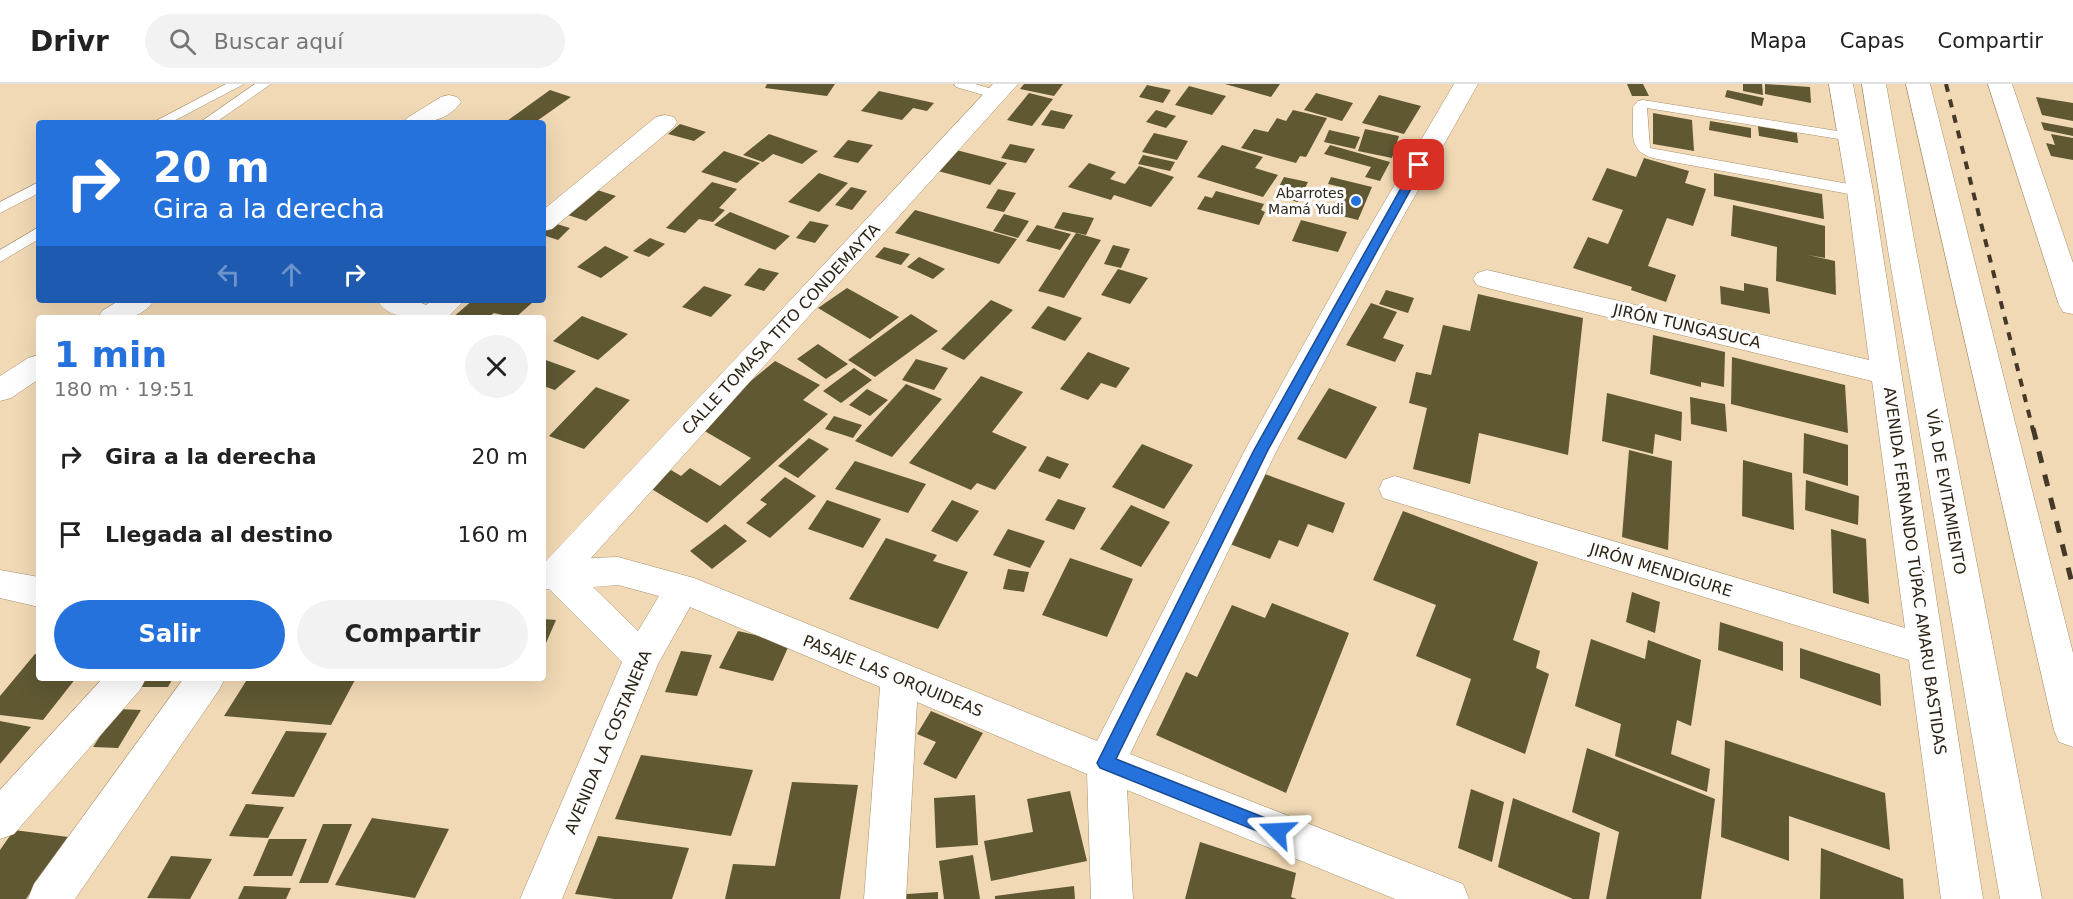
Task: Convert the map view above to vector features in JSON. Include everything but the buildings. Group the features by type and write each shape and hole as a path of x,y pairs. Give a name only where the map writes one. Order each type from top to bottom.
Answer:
{"main road":[{"path":"1112,899 1106,763 1261,450 1372,247 1466,84"},
{"name":"AVENIDA FERNANDO TÚPAC AMARU BASTIDAS","path":"1842,84 1928,650 1962,899"},
{"name":"VÍA DE EVITAMIENTO","path":"1874,84 1908,283 2021,899"},
{"path":"1918,84 2073,730"},
{"path":"2000,84 2073,305"},
{"name":"CALLE TOMASA TITO CONDEMAYTA","path":"550,574 1001,89"},
{"path":"422,120 449,102"},
{"path":"546,221 665,122"},
{"name":"JIRÓN TUNGASUCA","path":"1487,279 1886,374"},
{"path":"117,315 135,303"},
{"path":"397,303 423,315"},
{"path":"433,315 447,303"},
{"path":"0,390 36,367"},
{"name":"JIRÓN MENDIGURE","path":"1395,489 1928,650"},
{"name":"PASAJE LAS ORQUIDEAS","path":"550,574 618,571 681,588 1106,763 1448,899"},
{"path":"550,574 642,658"},
{"path":"0,584 36,591"},
{"name":"AVENIDA LA COSTANERA","path":"541,899 642,658 681,588"},
{"path":"885,899 899,679"},
{"path":"0,820 124,681"},
{"path":"49,899 204,681"}],"lane":[{"path":"165,120 237,84"},
{"path":"210,120 264,84"},
{"path":"961,84 1001,89"},
{"path":"1851,137 1654,104 1642,104 1640,107 1642,147 1645,151 1860,192"},
{"path":"0,208 36,189"},
{"path":"0,257 36,234"}],"railway":[{"path":"1946,84 2033,430"},
{"path":"2033,428 2073,587"}],"place":[{"name":"Abarrotes Mamá Yudi","path":"1356,201"}],"route":[{"path":"1277,831 1106,763 1261,450 1419,165"}]}
